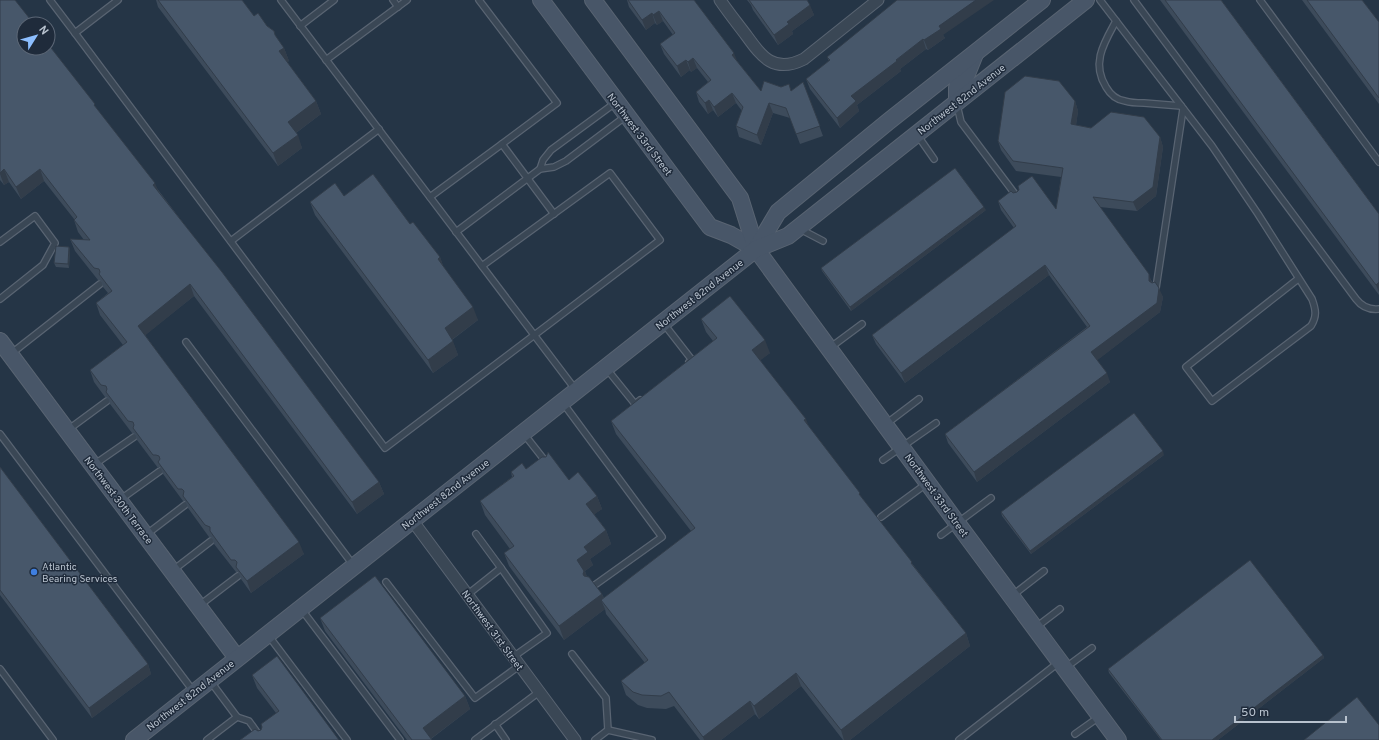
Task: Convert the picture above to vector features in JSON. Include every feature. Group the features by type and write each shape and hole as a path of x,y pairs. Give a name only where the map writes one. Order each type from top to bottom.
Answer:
{"street":[{"name":"Northwest 33rd Street","path":"541,0 710,227 731,235 756,249"},
{"name":"Northwest 33rd Street","path":"593,0 740,198 756,249 1118,740"},
{"path":"720,0 759,54 780,65 792,64 804,59 878,0"},
{"name":"Northwest 82nd Avenue","path":"756,249 778,212 1042,0"},
{"name":"Northwest 82nd Avenue","path":"134,740 756,249 788,236 1086,0"},
{"path":"957,102 958,83 967,74 976,53"},
{"name":"Northwest 30th Terrace","path":"0,342 237,658"},
{"name":"Northwest 31st Street","path":"412,520 574,740"}],"lane":[{"path":"50,0 385,448 660,240 610,173 482,266"},
{"path":"75,33 118,0"},
{"path":"281,0 576,390"},
{"path":"300,26 334,0"},
{"path":"393,0 398,7"},
{"path":"326,60 406,0"},
{"path":"430,197 557,104 479,0"},
{"path":"1100,0 1212,146 1258,214 1312,299 1316,310 1315,319 1311,326 1212,401 1186,367 1298,279"},
{"path":"1134,0 1356,299 1365,307 1370,309 1379,309"},
{"path":"1260,0 1379,162"},
{"path":"1116,21 1106,40 1098,68 1107,89 1115,97 1126,102 1182,107"},
{"path":"540,169 543,160 554,147 616,102"},
{"path":"957,102 958,114 961,122 1018,198"},
{"path":"1156,288 1182,107"},
{"path":"456,232 540,169 554,168 566,161 627,115"},
{"path":"231,241 379,128"},
{"path":"916,134 934,159"},
{"path":"502,144 554,214"},
{"path":"0,242 35,216 55,243 43,265 0,299"},
{"path":"798,228 823,241"},
{"path":"10,355 100,284"},
{"path":"663,322 692,360 686,365"},
{"path":"829,348 862,324"},
{"path":"186,342 354,566"},
{"path":"605,367 635,404 648,394"},
{"path":"885,425 919,399"},
{"path":"67,431 107,401"},
{"path":"562,401 662,537 592,587"},
{"path":"883,460 936,423"},
{"path":"523,432 549,467"},
{"path":"0,434 194,693"},
{"path":"93,466 134,437"},
{"path":"119,500 160,471"},
{"path":"881,517 928,482"},
{"path":"941,535 991,498"},
{"path":"145,535 185,505"},
{"path":"386,582 475,698 547,633 476,534"},
{"path":"172,571 211,541"},
{"path":"467,595 501,568"},
{"path":"1011,596 1044,571"},
{"path":"198,606 238,576"},
{"path":"300,608 400,740"},
{"path":"1035,628 1060,609"},
{"path":"268,634 347,740"},
{"path":"959,740 1063,665 1092,648"},
{"path":"572,654 606,698 608,730"},
{"path":"0,669 53,740"},
{"path":"209,681 237,717 249,721 263,740"},
{"path":"475,740 539,692"},
{"path":"1076,734 1100,716"},
{"path":"207,740 237,717"},
{"path":"495,724 506,740"},
{"path":"595,740 608,730"},
{"path":"608,730 652,740"}],"building":[{"path":"0,0 15,0 28,16 16,16 16,56 56,56 56,54 155,183 153,185 222,272 379,482 352,502 190,284 138,326 299,542 247,581 236,567 237,562 235,560 231,560 210,531 210,527 205,525 183,496 184,491 182,489 178,489 158,462 160,459 159,456 153,455 133,428 133,422 128,421 106,392 106,386 101,385 90,370 127,342 96,303 112,291 99,274 99,269 94,268 70,239 90,240 74,220 77,217 40,169 16,187 4,169 0,173"},
{"path":"158,0 242,0 254,16 258,13 267,26 274,31 284,48 279,51 316,101 288,122 298,135 273,153"},
{"path":"628,0 694,0 734,53 732,55 761,91 764,81 781,87 789,84 791,91 803,82 820,126 796,134 786,108 769,103 757,135 736,126 743,107 732,93 714,107 709,100 705,103 696,92 711,80 693,58 688,62 686,60 677,66 660,44 675,33 659,11 653,15 652,13 642,20"},
{"path":"749,0 807,0 810,5 787,22 789,24 774,35"},
{"path":"897,0 976,0 939,26 941,29 924,40 923,39 851,96 856,101 837,118 806,79 830,60 827,57"},
{"path":"1165,0 1221,0 1379,214 1379,282 1376,285"},
{"path":"1307,0 1362,0 1379,22 1379,98"},
{"path":"1025,76 1059,81 1075,101 1071,124 1091,128 1111,112 1144,117 1160,137 1153,187 1133,202 1093,197 1149,274 1149,281 1152,283 1155,282 1159,288 1157,303 1091,352 1107,373 974,472 945,434 1090,326 1045,265 901,373 872,335 1016,226 998,201 1011,191 1013,193 1017,192 1019,190 1018,186 1032,176 1056,209 1063,168 1013,161 998,141 1005,92"},
{"path":"955,168 984,207 850,307 821,268"},
{"path":"373,174 410,224 413,222 440,257 438,259 473,307 445,328 453,341 428,360 310,202 335,183 344,196"},
{"path":"56,246 69,247 68,264 54,263"},
{"path":"730,296 765,340 752,350 806,419 804,420 912,562 911,563 966,633 841,730 796,673 754,706 750,701 703,737 669,692 661,696 642,695 633,692 621,681 648,660 601,600 695,528 611,421 717,338 701,319"},
{"path":"1134,413 1163,451 1030,551 1001,512"},
{"path":"548,452 569,480 578,472 597,496 586,504 606,530 584,547 588,552 577,560 584,571 584,576 589,577 602,594 559,626 504,553 514,546 480,501 514,476 511,472 522,463 526,469 542,457 546,457"},
{"path":"0,467 148,664 89,708 0,590"},
{"path":"1250,560 1323,655 1212,740 1162,740 1108,669"},
{"path":"375,576 465,696 423,728 432,740 412,740 320,618"},
{"path":"277,656 339,740 240,740 255,729 258,731 261,730 261,724 279,711 252,675"},
{"path":"1357,697 1379,725 1379,740 1304,740"}],"place":[{"name":"Atlantic Bearing Services","path":"34,572"}]}
